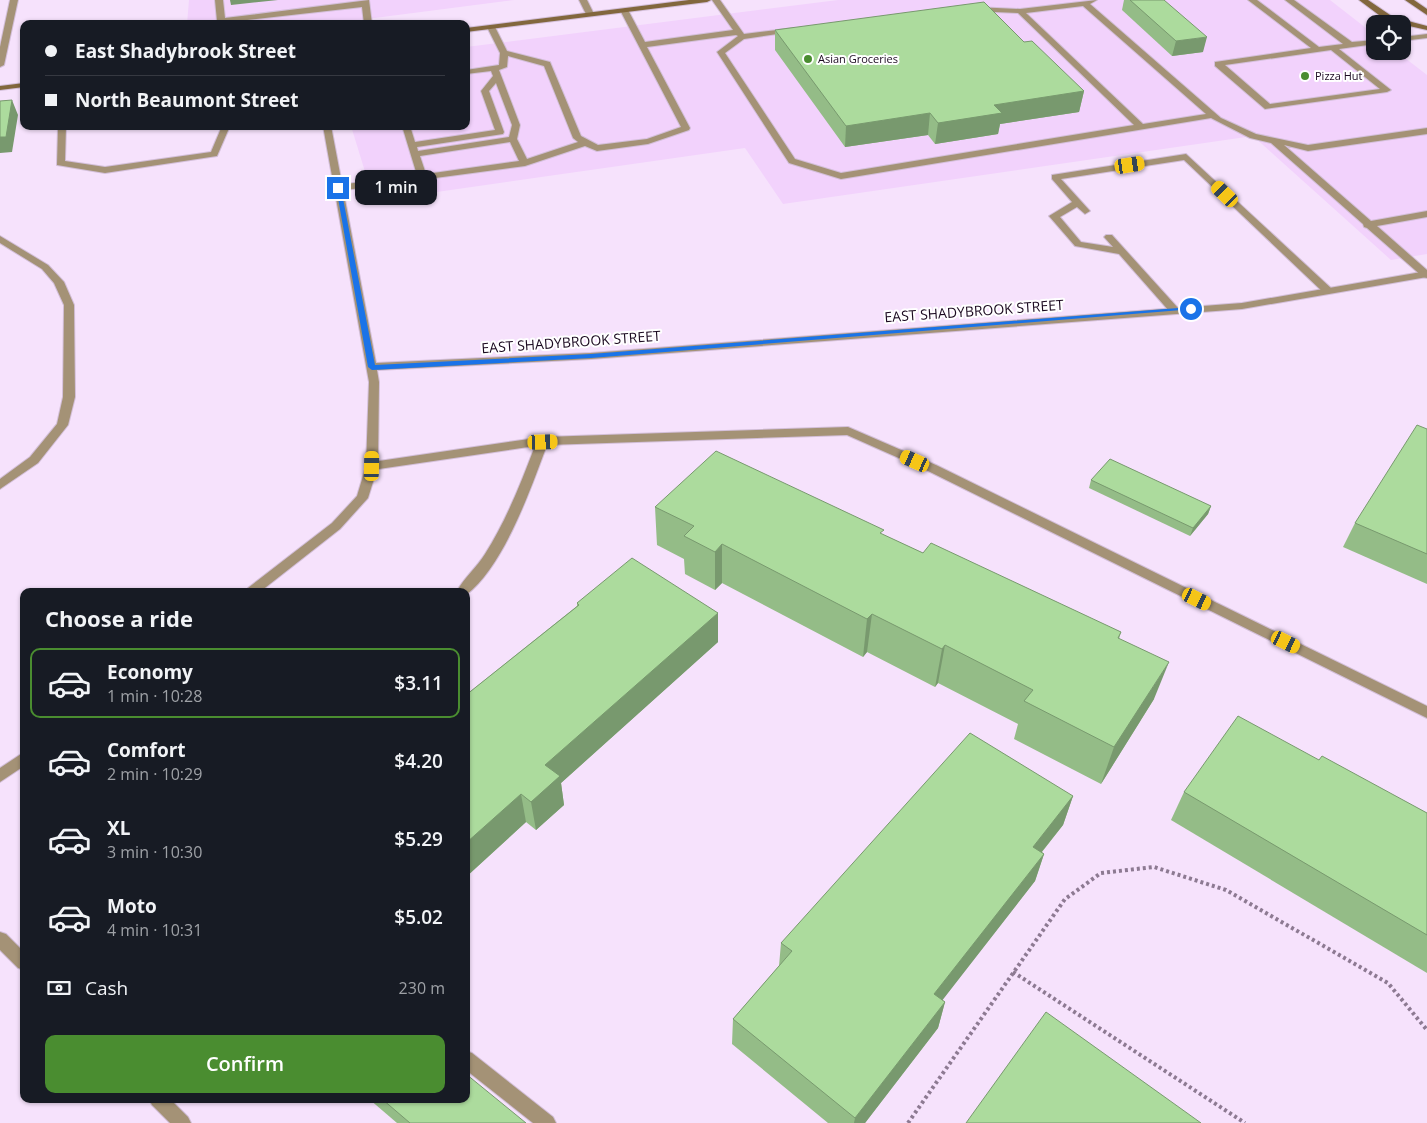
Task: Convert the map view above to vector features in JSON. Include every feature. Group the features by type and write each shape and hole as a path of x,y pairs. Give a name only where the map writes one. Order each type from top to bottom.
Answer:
{"main road":[{"path":"470,30 707,0"},
{"path":"1363,0 1390,19 1427,28 1427,18"},
{"path":"1408,0 1427,13"},
{"path":"0,88 20,86"}],"street":[{"path":"0,65 14,0"},
{"path":"219,0 221,20"},
{"path":"583,0 590,14"},
{"path":"716,0 740,35"},
{"path":"1252,0 1318,50"},
{"path":"1289,0 1350,45"},
{"path":"229,20 365,2 367,20"},
{"path":"966,9 1020,11 1089,2 1213,115 1253,136 1308,148 1427,131"},
{"path":"504,53 547,64 577,138 597,148 648,141 686,128 624,10"},
{"path":"1020,11 1141,127"},
{"path":"413,145 500,132 485,91 496,72 503,67 504,53 491,27"},
{"path":"642,46 800,29"},
{"path":"740,35 721,52 792,161 841,176 1213,115"},
{"path":"1411,38 1427,36"},
{"path":"1333,48 1387,90 1268,107 1218,64 1366,43"},
{"path":"470,72 496,72"},
{"path":"496,72 516,125 513,139 525,162"},
{"path":"62,130 60,163 105,170 214,154 224,130"},
{"path":"257,588 336,526 356,505 362,498 372,466 374,382 328,130"},
{"path":"407,130 422,177"},
{"path":"416,154 513,139"},
{"path":"1273,140 1427,275"},
{"path":"338,188 525,162 562,154 586,142"},
{"path":"1085,211 1055,177 1186,156 1328,291"},
{"path":"1078,203 1054,216 1078,244 1120,251"},
{"path":"1367,224 1427,214"},
{"path":"1109,237 1174,310"},
{"path":"0,239 45,267 59,282 69,305 69,397 62,425 34,460 0,485"},
{"name":"EAST SHADYBROOK STREET","path":"372,367 591,356 1242,306 1427,275"},
{"path":"372,466 543,442 848,431 932,468 1427,712"},
{"path":"466,588 478,576 518,503 543,442"},
{"path":"0,776 20,761"},
{"path":"0,939 20,959"},
{"path":"470,1063 546,1123"},
{"path":"162,1103 182,1123"}],"path":[{"path":"908,1123 1065,899 1102,873 1154,866 1226,890 1388,983 1427,1030"},
{"path":"1013,972 1245,1123"}],"shaded area":[{"path":"189,0 514,0 359,20 187,20"},
{"path":"838,0 1330,0 1366,28 1366,60 1408,60 1427,75 1427,254 1391,260 1253,136 783,204 745,148 374,201 352,130 470,130 470,46"}],"building":[{"path":"1130,0 1164,0 1207,37 1176,41"},
{"path":"984,2 1024,42 1032,41 1084,91 994,105 1002,113 938,123 930,113 846,126 775,30"},
{"path":"12,100 6,137 0,137 0,101"},
{"path":"1417,425 1427,429 1427,554 1355,523"},
{"path":"716,451 884,530 880,533 923,553 931,543 1121,632 1118,638 1169,662 1114,747 1024,701 1033,690 945,645 942,649 872,614 867,619 722,544 715,552 684,536 694,526 655,507"},
{"path":"1110,459 1211,506 1193,528 1091,480"},
{"path":"632,558 718,613 545,765 560,776 531,802 521,794 470,839 470,692 579,605 577,603"},
{"path":"1238,716 1319,760 1322,756 1427,813 1427,935 1184,792"},
{"path":"970,733 1073,796 1033,847 1044,854 934,994 945,1002 855,1118 733,1019 792,951 781,943"},
{"path":"1046,1012 1201,1123 966,1123"},
{"path":"470,1077 526,1123 410,1123 387,1103 470,1103"}],"place":[{"name":"Asian Groceries","path":"808,59"},
{"name":"Pizza Hut","path":"1305,76"}],"route":[{"path":"338,188 372,367 591,356 1191,309"}]}
